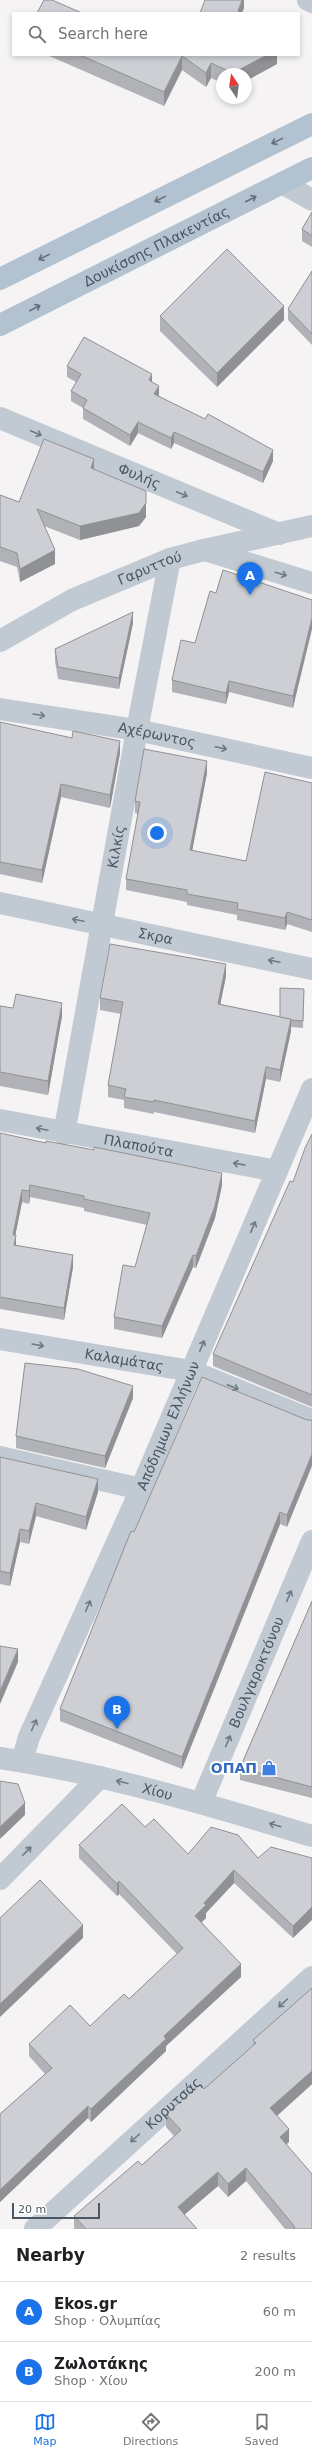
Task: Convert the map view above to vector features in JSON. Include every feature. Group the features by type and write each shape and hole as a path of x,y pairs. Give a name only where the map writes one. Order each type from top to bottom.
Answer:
{"main road":[{"path":"0,278 312,124"},
{"name":"Δουκίσσης Πλακεντίας","path":"0,326 312,168"}],"street":[{"path":"308,0 312,2"},
{"path":"282,183 312,200"},
{"name":"Φυλής","path":"0,418 279,534"},
{"name":"Γαρυττού","path":"0,641 72,600 170,559 312,526"},
{"path":"204,550 312,584"},
{"name":"Κιλκίς","path":"64,1134 137,730 170,559"},
{"name":"Αχέρωντος","path":"0,709 137,730 312,768"},
{"name":"Σκρα","path":"0,903 102,926 312,969"},
{"name":"Απόδημων Ελλήνων","path":"22,1762 29,1737 141,1489 312,1090"},
{"name":"Πλαπούτα","path":"0,1120 64,1134 277,1171"},
{"name":"Καλαμάτας","path":"0,1338 191,1371 312,1420"},
{"path":"0,1457 141,1489"},
{"name":"Βουλγαροκτόνου","path":"201,1803 312,1541"},
{"name":"Χίου","path":"0,1758 100,1777 201,1803 312,1836"},
{"path":"0,1879 100,1777"},
{"name":"Κορυτσάς","path":"35,2229 312,1977"}],"building":[{"path":"44,0 52,0 80,12 38,12"},
{"path":"205,0 242,0 238,11 240,12 200,12"},
{"path":"82,56 182,56 164,92"},
{"path":"182,56 265,56 242,68 222,68 211,63 206,73"},
{"path":"312,212 312,236 302,229"},
{"path":"227,249 284,306 217,373 160,316"},
{"path":"312,271 312,334 288,309"},
{"path":"84,337 152,374 149,380 159,386 154,394 205,419 208,414 273,450 263,472 174,432 171,438 138,422 130,435 83,408 87,400 71,391 81,374 67,366"},
{"path":"44,439 94,459 91,468 146,491 146,503 139,513 80,526 37,509 55,550 20,569 17,553 0,547 0,495 19,502"},
{"path":"223,570 312,600 312,618 293,696 229,681 226,693 172,680 181,640 195,643 210,591 216,593"},
{"path":"133,612 119,678 58,667 55,649"},
{"path":"0,722 72,738 73,731 120,741 110,795 61,784 42,870 0,862"},
{"path":"144,749 207,761 190,850 246,861 265,772 312,783 312,920 287,912 285,918 237,909 238,903 187,894 187,890 126,879 140,802 135,801"},
{"path":"110,944 226,964 218,1004 291,1019 280,1070 266,1067 255,1121 154,1100 154,1102 124,1097 126,1089 108,1085 123,1002 100,998"},
{"path":"280,988 304,989 303,1021 280,1017"},
{"path":"16,994 62,1003 48,1081 0,1072 0,1006 13,1008"},
{"path":"0,1133 46,1143 46,1141 94,1150 94,1147 222,1173 215,1206 196,1256 193,1255 162,1326 114,1317 123,1265 135,1267 150,1213 84,1199 84,1196 30,1185 29,1191 22,1190 13,1235 16,1235 14,1245 73,1255 64,1308 0,1297"},
{"path":"312,1134 312,1395 213,1354 290,1181 293,1182 305,1148"},
{"path":"25,1363 78,1369 133,1386 105,1456 16,1436"},
{"path":"202,1377 307,1420 312,1420 312,1454 287,1515 280,1512 182,1757 60,1709 131,1531 134,1532"},
{"path":"0,1457 98,1479 86,1517 36,1503 29,1531 20,1529 10,1573 0,1571"},
{"path":"312,1601 312,1787 240,1768"},
{"path":"0,1646 18,1649 0,1691"},
{"path":"0,1781 18,1784 25,1803 0,1827"},
{"path":"122,1804 145,1827 154,1819 188,1854 211,1827 238,1835 258,1858 271,1847 312,1858 312,1907 293,1926 234,1870 204,1903 206,1905 195,1916 241,1964 164,2036 166,2039 91,2109 88,2106 0,2190 0,2114 52,2068 29,2044 70,2005 90,2026 124,1994 129,1999 183,1948 119,1881 117,1884 79,1845"},
{"path":"40,1880 83,1925 0,2004 0,1918"},
{"path":"312,1988 312,2071 270,2108 289,2129 280,2137 312,2174 312,2229 293,2229 295,2227 246,2168 228,2184 218,2172 178,2207 197,2229 86,2229 74,2216 138,2161 142,2165 181,2130 166,2114 200,2084 204,2089 256,2043 253,2040"}],"place":[{"name":"Ekos.gr","path":"250,595"},
{"name":"Ζωλοτάκης","path":"117,1729"},
{"name":"ΟΠΑΠ","path":"269,1768"}]}
